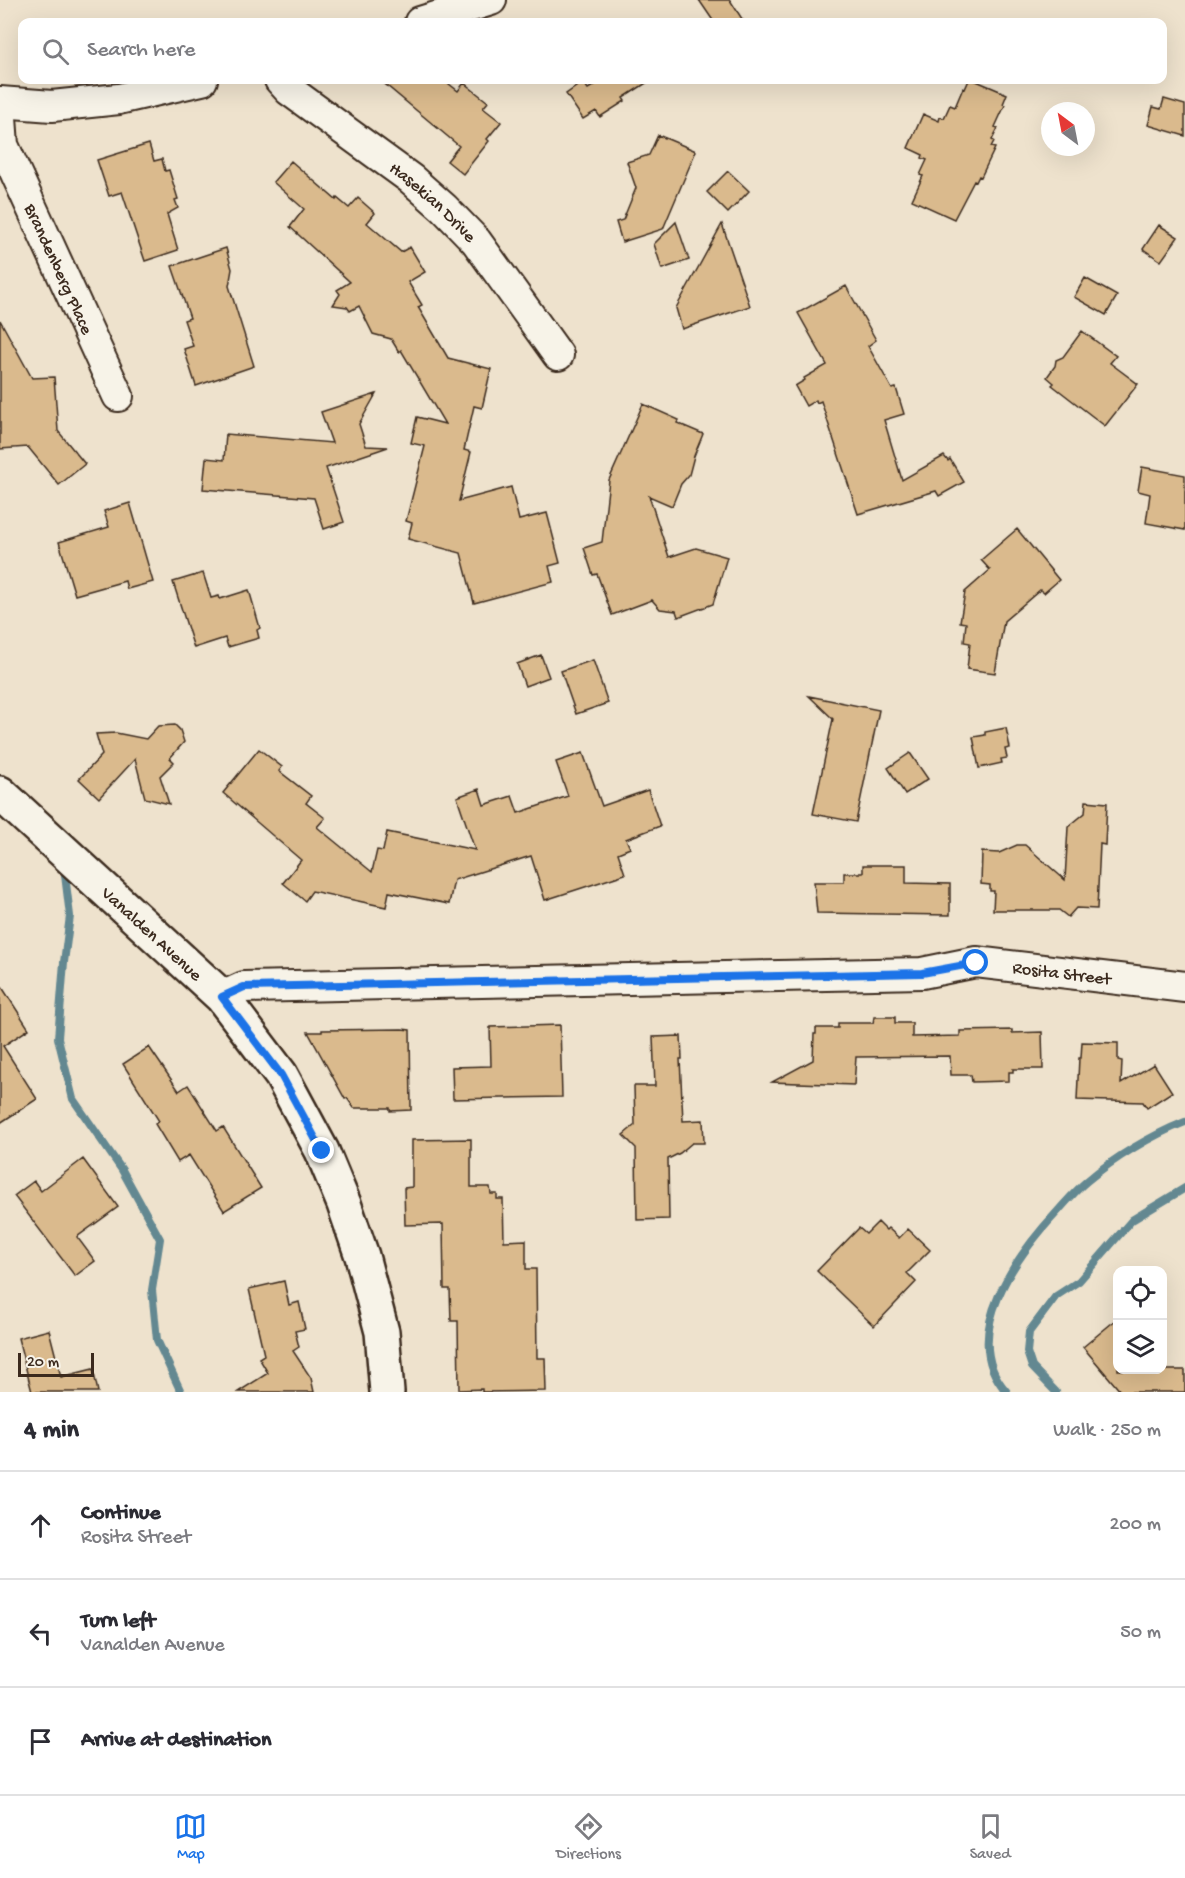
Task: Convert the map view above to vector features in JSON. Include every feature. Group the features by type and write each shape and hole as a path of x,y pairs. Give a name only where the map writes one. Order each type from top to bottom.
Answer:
{"main road":[{"name":"Vanalden Avenue","path":"0,793 222,997 281,1075 322,1151 362,1256 382,1332 387,1392"}],"street":[{"path":"433,18 491,0"},
{"path":"0,103 52,106 119,99 185,84"},
{"name":"Hasekian Drive","path":"284,84 411,179 444,208 476,241 558,356"},
{"name":"Brandenberg Place","path":"0,103 3,145 118,396"},
{"name":"Rosita Street","path":"222,997 244,987 922,973 976,963 1185,987"}],"building":[{"path":"699,0 730,0 741,18 711,18"},
{"path":"385,84 449,84 458,91 465,84 488,102 483,108 501,122 463,174 447,161 459,146"},
{"path":"580,84 584,84 588,89 596,84 645,84 623,98 625,101 600,117 596,111 583,119 566,94"},
{"path":"967,84 983,84 1007,94 1003,104 1005,105 995,127 998,128 992,140 994,141 991,147 995,148 981,177 979,176 976,182 974,181 954,219 912,200 923,176 920,175 927,160 922,158 923,155 908,148 923,114 939,121 940,117 944,118 950,105 955,107 963,88 965,89"},
{"path":"1164,99 1185,105 1185,136 1148,125 1153,107 1161,109"},
{"path":"658,135 696,151 663,229 622,242 616,222 623,220 636,188 627,162 649,155"},
{"path":"149,144 154,161 162,159 165,171 169,170 178,199 175,200 178,208 167,214 178,250 145,261 122,192 109,196 97,160"},
{"path":"291,161 336,200 337,198 349,208 358,198 375,213 367,223 401,252 410,247 425,272 408,282 422,305 418,307 448,358 491,369 482,408 474,406 464,450 471,452 459,501 511,487 519,520 547,513 560,563 549,566 553,582 474,603 461,553 408,539 412,523 406,521 425,446 411,443 417,417 445,424 401,350 399,352 391,339 373,334 359,306 350,311 347,307 333,305 340,294 337,290 350,282 290,227 304,209 273,182"},
{"path":"728,171 749,191 728,213 707,192"},
{"path":"676,222 689,260 662,269 654,244"},
{"path":"722,224 750,306 682,329 676,308"},
{"path":"1159,225 1178,237 1161,261 1143,249"},
{"path":"226,248 232,269 229,286 254,366 196,386 184,349 193,346 184,320 190,318 172,266"},
{"path":"1085,278 1117,296 1106,315 1074,297"},
{"path":"846,286 876,340 868,346 892,389 896,388 904,414 884,420 902,480 944,456 948,461 950,459 964,482 939,496 936,491 858,514 821,401 817,403 816,400 806,406 795,386 827,365 798,313"},
{"path":"0,320 32,378 54,377 58,431 85,464 59,485 28,447 0,449"},
{"path":"1082,331 1116,356 1110,363 1138,384 1105,426 1052,385 1054,383 1047,377 1055,366 1056,360 1063,357"},
{"path":"376,394 359,424 366,446 388,447 326,468 344,522 324,529 314,498 203,489 206,458 224,460 226,434 332,443 321,412"},
{"path":"643,404 703,434 689,475 681,484 672,506 649,496 669,557 696,548 727,557 713,604 678,617 676,611 660,609 652,600 612,615 597,574 593,575 584,548 602,542 609,480"},
{"path":"1142,467 1185,475 1185,530 1146,523 1150,494 1138,491"},
{"path":"130,503 153,582 127,589 125,581 75,595 59,542 109,527 104,511"},
{"path":"1017,529 1059,580 1044,593 1040,590 1004,621 995,673 967,669 970,643 964,642 966,623 960,622 965,592 990,570 981,560"},
{"path":"203,573 211,598 219,596 220,599 249,590 260,628 257,630 259,638 228,647 225,638 194,648 173,582"},
{"path":"541,655 549,677 525,686 517,664"},
{"path":"593,660 608,703 576,714 561,671"},
{"path":"809,696 879,710 856,822 813,814 833,719"},
{"path":"175,725 180,730 184,742 170,758 174,762 160,776 169,804 145,798 135,759 99,798 79,779 102,755 96,734 116,733 146,739 158,726"},
{"path":"1006,728 1010,748 1005,749 1007,758 1001,759 1002,763 979,768 973,737"},
{"path":"259,749 282,767 279,771 311,796 306,803 325,818 317,827 372,872 377,850 383,851 387,832 475,850 457,797 479,789 484,805 512,796 518,813 568,796 556,762 583,753 602,806 648,790 660,826 626,839 630,848 618,853 625,874 545,900 531,856 454,880 449,904 389,892 386,907 312,891 305,901 283,883 301,860 223,793"},
{"path":"910,753 928,779 905,794 888,768"},
{"path":"1086,801 1107,803 1105,845 1100,844 1097,909 1076,908 1068,917 1059,910 993,910 994,891 990,891 990,885 981,884 982,852 999,853 1017,845 1025,845 1065,880 1068,827 1085,813"},
{"path":"863,865 906,865 906,883 950,884 950,915 817,913 814,882 844,882 844,873 863,873"},
{"path":"0,984 29,1029 3,1046 37,1099 0,1123"},
{"path":"874,1017 895,1017 895,1023 912,1023 912,1037 960,1036 960,1031 1042,1032 1043,1069 1013,1069 1013,1072 1009,1072 1009,1081 972,1082 971,1075 951,1075 950,1056 856,1057 854,1085 772,1082 813,1060 816,1028 838,1028 838,1023 873,1023"},
{"path":"560,1025 562,1097 453,1099 452,1067 491,1066 490,1027"},
{"path":"322,1030 410,1030 411,1110 390,1111 390,1108 354,1108 347,1098 345,1099 308,1032 322,1032"},
{"path":"681,1036 683,1121 703,1120 704,1143 692,1143 668,1159 669,1219 637,1220 636,1148 623,1135 635,1125 634,1086 655,1086 653,1037"},
{"path":"1082,1042 1118,1043 1118,1060 1122,1061 1121,1084 1154,1064 1172,1092 1147,1108 1143,1102 1077,1100"},
{"path":"149,1047 179,1091 188,1085 217,1131 223,1127 261,1188 224,1211 189,1155 178,1162 155,1124 159,1121 123,1064"},
{"path":"471,1139 471,1187 490,1187 491,1194 497,1194 497,1199 503,1199 504,1241 526,1240 526,1269 536,1269 537,1358 545,1358 546,1391 459,1390 458,1321 451,1321 450,1289 444,1289 443,1224 405,1225 404,1188 412,1187 412,1140"},
{"path":"83,1159 118,1207 77,1237 95,1261 75,1276 14,1196 34,1181 41,1191"},
{"path":"878,1222 899,1238 908,1229 930,1250 907,1273 916,1282 874,1326 817,1271 859,1228 866,1234"},
{"path":"284,1281 289,1305 299,1302 305,1329 295,1331 299,1347 293,1351 311,1378 314,1392 238,1392 268,1373 259,1358 264,1355 249,1289"},
{"path":"1113,1322 1113,1374 1167,1374 1167,1370 1185,1370 1185,1392 1121,1392 1083,1347"},
{"path":"49,1330 61,1377 93,1369 98,1392 32,1392 18,1338"}],"waterway":[{"path":"65,875 70,916 58,1038 73,1099 122,1170 160,1239 152,1290 157,1340 181,1392"},
{"path":"1007,1392 993,1370 988,1346 990,1321 998,1297 1011,1272 1042,1229 1083,1184 1134,1148 1185,1122"},
{"path":"1056,1392 1032,1367 1027,1352 1029,1332 1056,1296 1079,1281 1132,1220 1185,1188"}],"route":[{"path":"322,1151 281,1075 222,997 244,987 922,973 976,963"}]}
